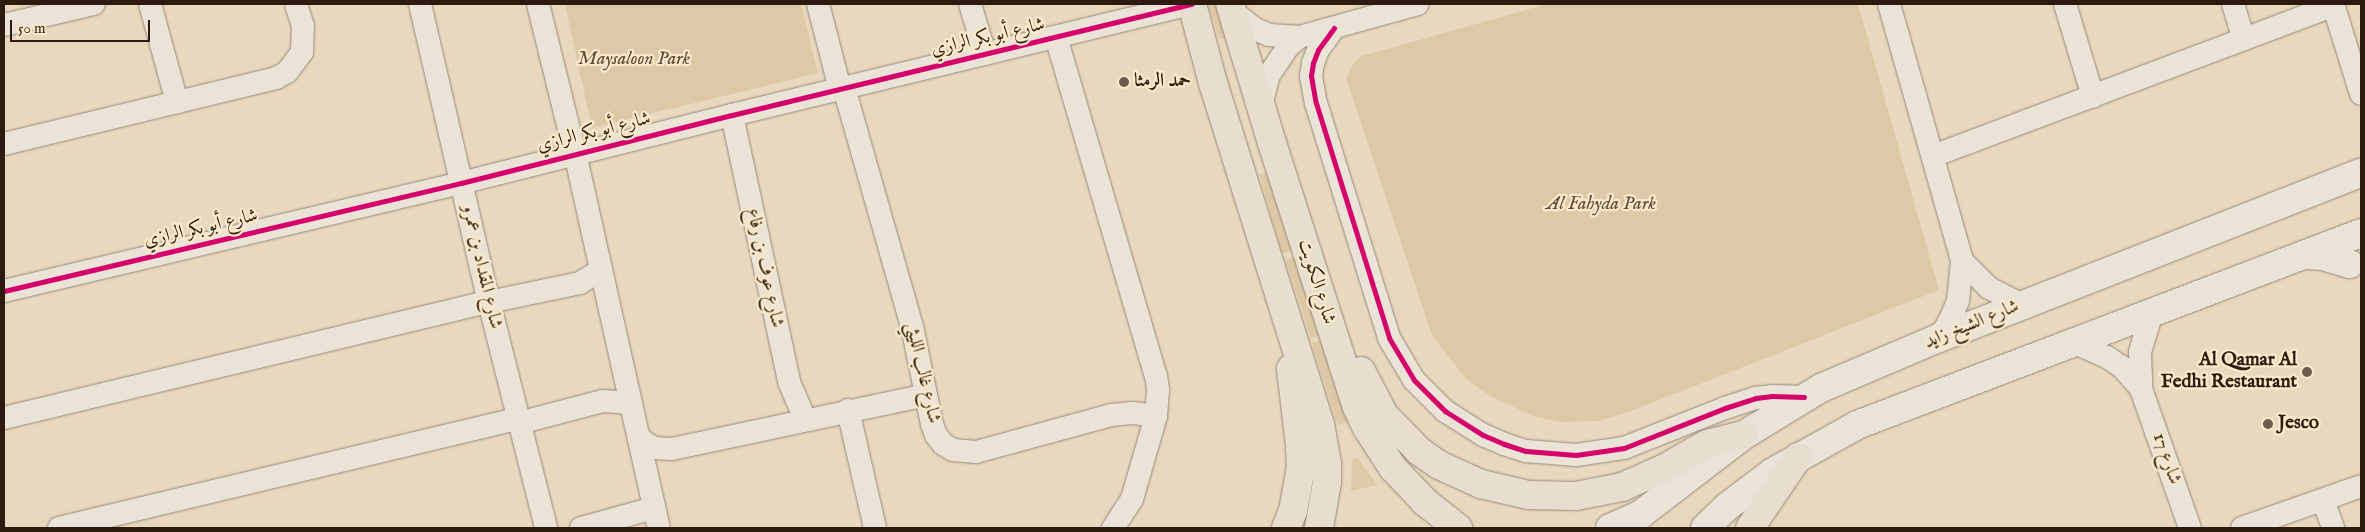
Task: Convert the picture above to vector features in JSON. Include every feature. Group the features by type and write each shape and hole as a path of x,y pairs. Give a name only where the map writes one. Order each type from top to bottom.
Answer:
{"main road":[{"name":"شارع الكويت","path":"1192,4 1213,83 1324,443 1327,482 1319,528"},
{"name":"شارع الكويت","path":"1231,7 1272,143 1357,407 1379,449 1408,486 1458,528"},
{"path":"1213,83 1231,103 1250,143 1261,147 1272,143"},
{"name":"شارع الشيخ زايد","path":"1610,528 1640,514 1744,435 1804,397 1848,376 2022,305 2361,173"},
{"path":"1705,528 1750,488 1798,457 1857,424 2308,255 2361,233"},
{"path":"2308,255 2323,256 2350,264"},
{"path":"1329,323 1344,339 1352,352 1365,383 1384,415 1406,440 1438,465 1481,484 1504,491 1552,497 1600,492 1644,478 1707,444 1744,435"},
{"path":"1286,528 1293,511 1300,467 1300,445 1291,381 1293,338"},
{"path":"1750,528 1798,457"}],"street":[{"path":"4,25 94,4"},
{"path":"150,4 177,102"},
{"path":"4,144 276,78 287,72 302,52 303,26 296,4"},
{"name":"شارع المقداد بن عمرو","path":"420,4 489,302 546,528"},
{"path":"538,4 575,153 656,518 581,528"},
{"name":"شارع غالب الليثي","path":"818,4 912,326 925,394 936,435 953,450 976,452 1111,415 1133,413 1156,416"},
{"path":"970,4 985,54"},
{"name":"شارع أبو بكر الرازي","path":"4,291 461,183 575,153 1192,4"},
{"path":"1231,7 1256,29 1269,34 1299,37 1418,4"},
{"path":"1889,4 1962,261 1958,301 1950,320 1939,338"},
{"path":"2065,4 2093,97"},
{"path":"2233,4 2244,39"},
{"path":"1933,156 2093,97 2334,4 2361,94"},
{"path":"1334,28 1318,50 1313,63 1311,76 1316,103 1389,338 1414,380 1445,411 1462,424 1504,444 1526,451 1576,455 1624,448 1725,408 1756,398 1804,397"},
{"path":"1261,106 1269,75 1277,61 1299,37"},
{"path":"1056,38 1156,376 1158,396 1156,416 1132,498 1113,528"},
{"name":"شارع عوف بن رفاع","path":"732,115 789,382 805,419"},
{"path":"1962,261 1989,288 2022,305"},
{"path":"4,418 489,302 580,283 601,270"},
{"name":"شارع 17","path":"2152,312 2140,352 2141,389 2190,528"},
{"name":"شارع 17","path":"2074,343 2108,357 2122,367 2141,389"},
{"path":"639,438 654,448 672,449 925,394"},
{"path":"59,528 603,401 631,403"},
{"path":"848,410 875,528"},
{"path":"2242,528 2361,486"},
{"path":"2324,500 2333,528"}],"green space":[{"name":"Maysaloon Park","path":"565,4 801,4 818,73 592,128"},
{"path":"1207,4 1218,4 1228,37 1220,39"},
{"name":"Al Fahyda Park","path":"1547,4 1858,4 1939,290 1626,413 1598,421 1562,422 1536,417 1492,397 1467,380 1432,335 1346,78 1353,64 1362,56"},
{"path":"1269,172 1292,251 1282,254 1259,175"},
{"path":"1295,257 1320,335 1311,338 1285,260"},
{"path":"1322,340 1349,422 1338,425 1312,343"},
{"path":"1357,457 1377,485 1351,491 1352,461"}],"cycle path":[{"path":"4,291 461,183 732,115 1192,4"},
{"path":"1334,28 1318,50 1313,63 1311,76 1316,103 1389,338 1414,380 1445,411 1483,435 1504,444 1526,451 1576,455 1624,448 1725,408 1756,398 1772,396 1804,397"}],"place":[{"name":"حمد الرمثا","path":"1124,82"},
{"name":"Al Qamar Al Fedhi Restaurant","path":"2307,372"},
{"name":"Jesco","path":"2268,424"}]}
